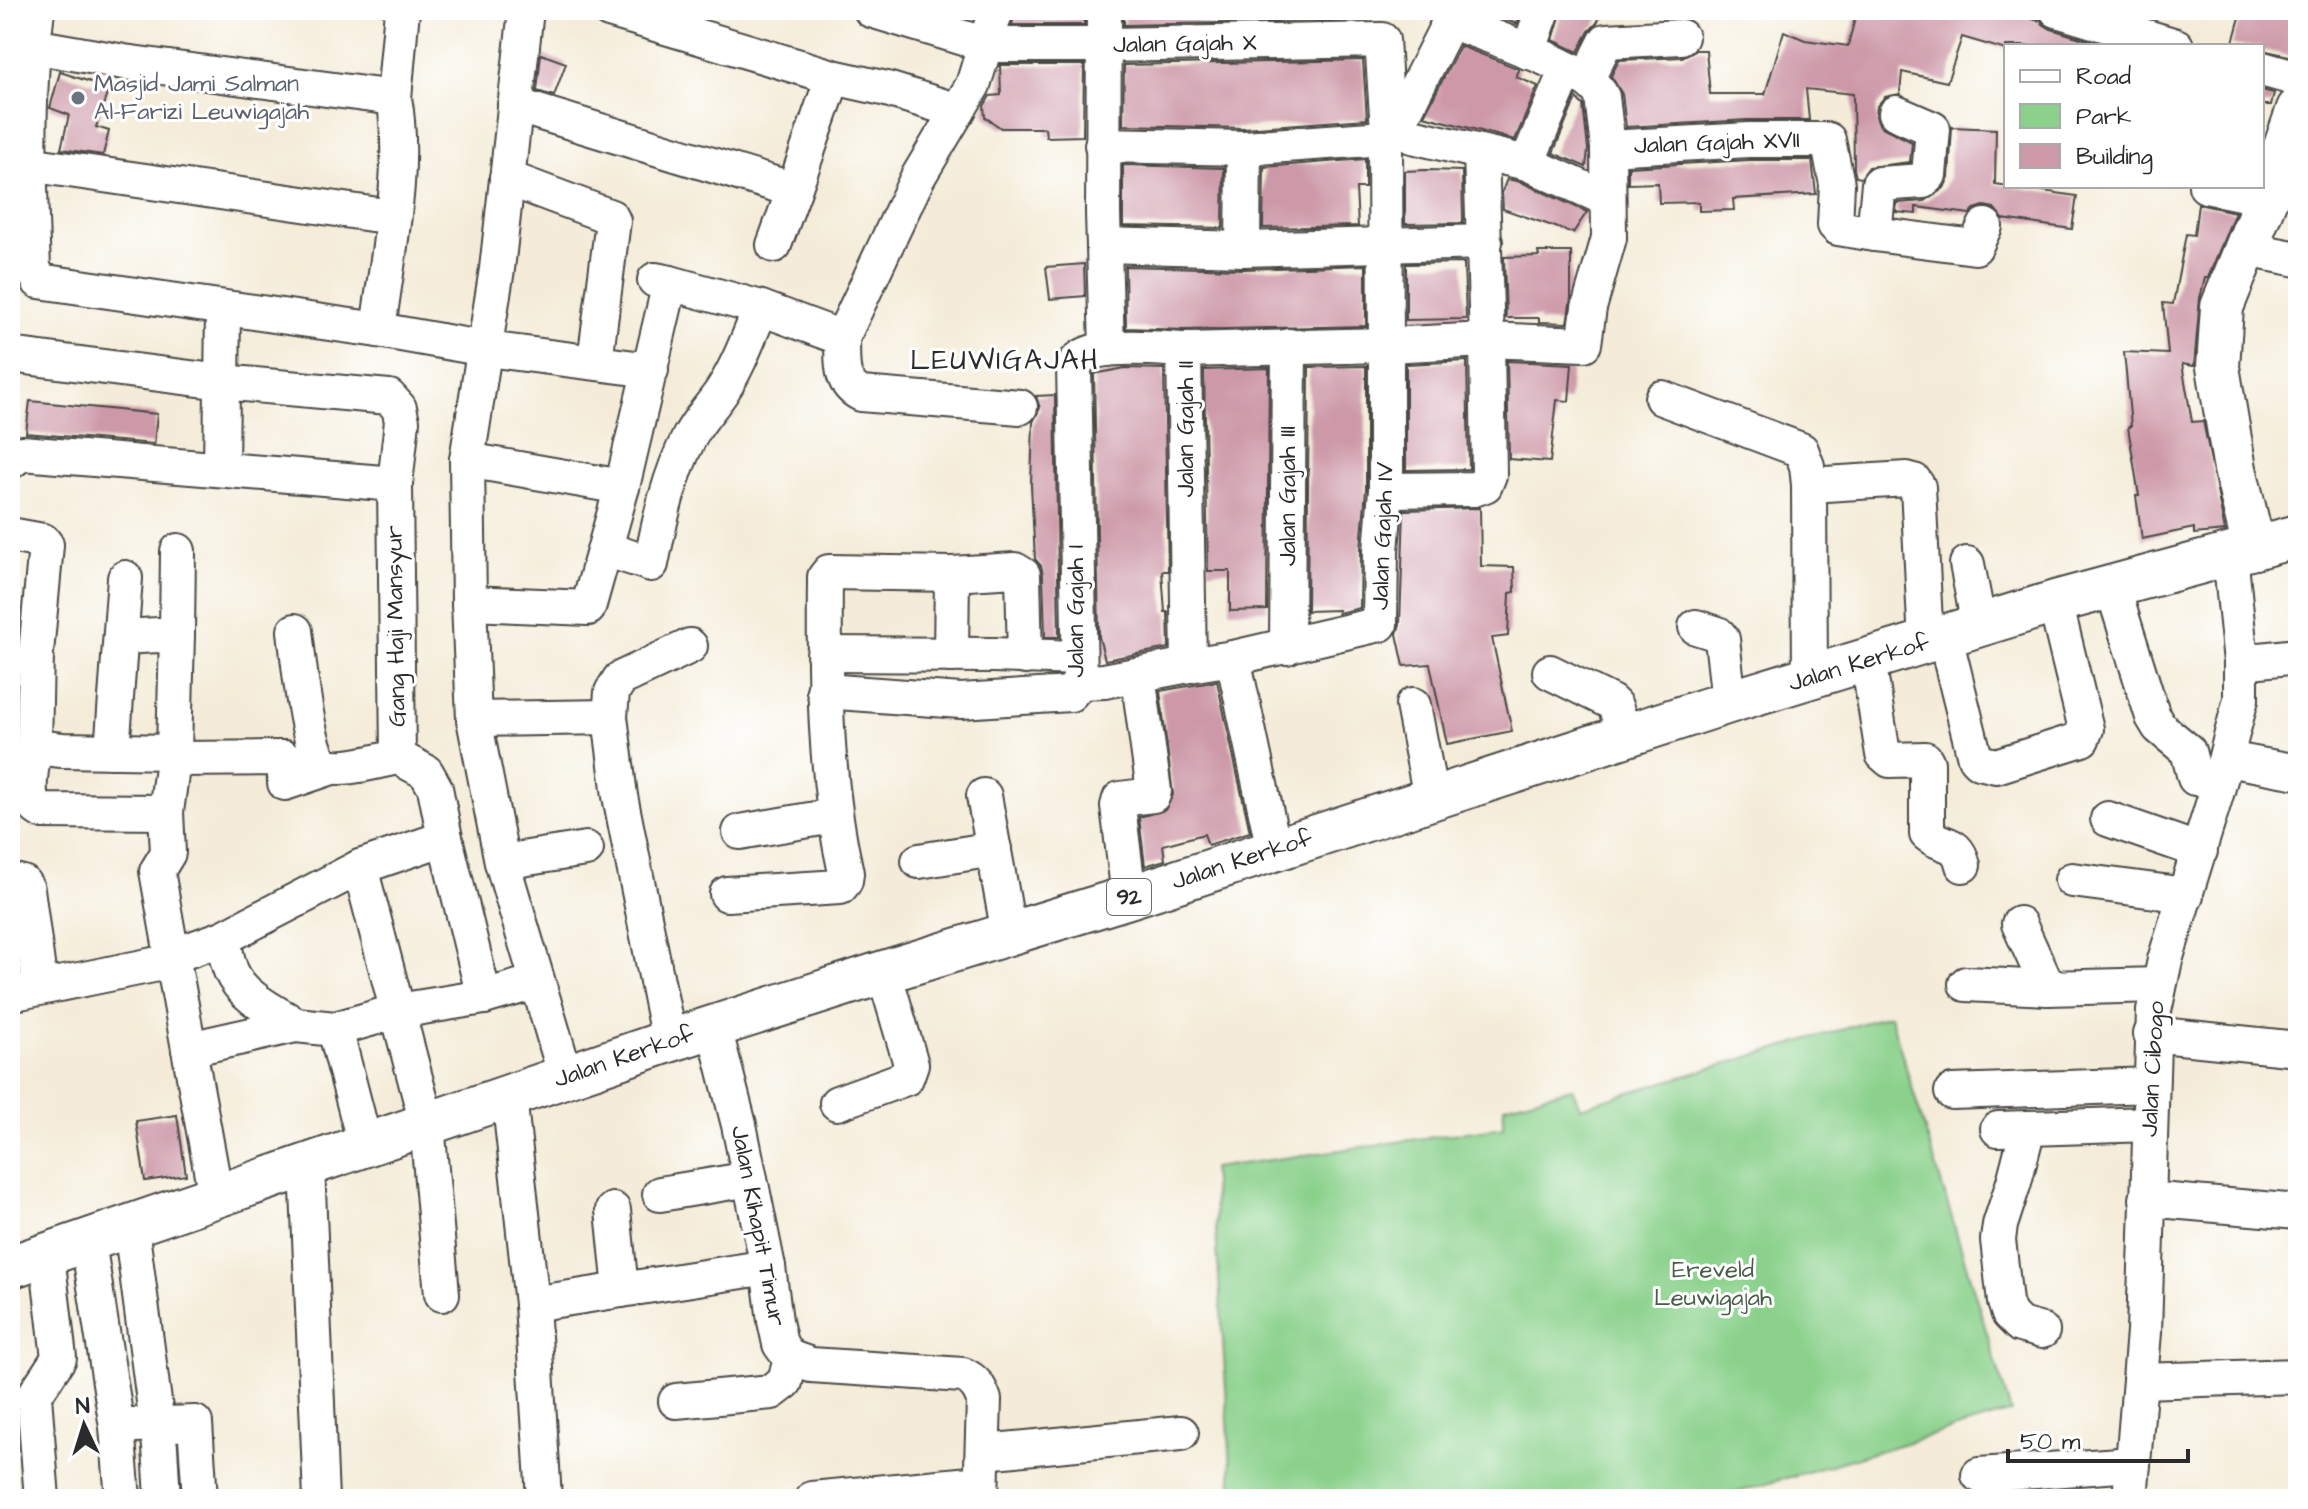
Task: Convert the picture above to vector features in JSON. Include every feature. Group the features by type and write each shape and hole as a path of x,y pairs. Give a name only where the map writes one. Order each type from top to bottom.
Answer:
{"main road":[{"path":"2242,551 2235,469 2218,367 2222,307 2246,249 2279,192 2298,109"},
{"name":"Jalan Kerkof","path":"28,1261 669,1041 1129,897 1729,702 2055,602 2298,536"}],"street":[{"path":"37,10 21,46 19,165 33,267 39,281 378,330 486,349 651,370"},
{"path":"378,330 400,143 394,98 402,10"},
{"path":"526,10 486,349 467,460 469,603 474,719 502,862 566,1077"},
{"path":"609,10 958,111"},
{"name":"Jalan Gajah X","path":"871,10 987,45 1105,45 1381,25 1393,135"},
{"path":"996,10 973,85 918,177 842,338 845,380 861,394 1020,407"},
{"path":"1104,10 1102,145 1107,349 1184,350"},
{"path":"1528,52 1543,10"},
{"path":"2057,10 2169,44"},
{"path":"1102,145 1244,148 1393,135 1527,163 1607,199 1608,148 1602,97 1577,74 1453,16 1393,135 1384,247 1386,345"},
{"path":"1527,163 1577,74 1618,25 1681,37"},
{"path":"21,46 394,98"},
{"path":"2264,70 2298,79"},
{"path":"774,245 833,77"},
{"path":"515,105 794,190"},
{"path":"1896,113 1933,129 1929,175 1923,181 1837,184 1833,217 1836,227 1975,247 1985,226"},
{"name":"Jalan Gajah XVII","path":"1608,148 1824,139 1831,145 1837,184"},
{"path":"1243,249 1244,148"},
{"path":"1386,490 1474,489 1485,485 1489,475 1481,154"},
{"path":"19,165 392,217"},
{"path":"507,178 611,217 613,221 595,361"},
{"path":"1874,234 1879,184"},
{"path":"2230,188 2279,192"},
{"name":"Jalan Gajah II","path":"1189,665 1184,350 1487,340 1584,344 1589,308 1609,238 1607,199"},
{"path":"1104,245 1243,249 1485,242"},
{"path":"2246,249 2298,259"},
{"path":"469,603 588,608 651,370 663,282 761,308 842,338"},
{"path":"605,549 651,564 663,504 680,457 692,432 738,363 761,308"},
{"path":"221,468 223,309"},
{"name":"Jalan Gajah IV","path":"1233,658 1380,624 1386,490 1386,345"},
{"name":"Jalan Gajah III","path":"1287,647 1289,346"},
{"name":"Jalan Gajah I","path":"824,691 961,701 1070,694 1079,670 1074,365 1079,358 1107,349"},
{"path":"10,355 222,382"},
{"name":"Gang Haji Mansyur","path":"222,382 389,397 399,408 402,421 395,484 398,757 426,772 435,788 484,997"},
{"path":"1662,398 1801,450 1809,485 1810,678"},
{"path":"10,462 22,453 395,484"},
{"path":"467,460 622,487"},
{"path":"1809,485 1907,479 1914,481 1918,487 1975,758 1979,762 1996,766 2082,739 2086,729 2055,602"},
{"path":"10,535 43,541 46,545 26,743 30,798 36,809 166,812"},
{"path":"178,551 173,756 166,812 168,853 157,871 216,1197"},
{"name":"Jalan Cibogo","path":"2130,1499 2144,1332 2151,1034 2158,985 2227,759 2241,699 2242,551"},
{"path":"1950,635 1967,564"},
{"path":"727,894 840,887 845,881 846,873 833,816 824,691 825,577 829,572 952,574 1015,570 1023,575 1025,657"},
{"path":"951,655 952,574"},
{"path":"112,751 125,578"},
{"path":"2112,586 2153,717 2159,727 2188,751 2195,778"},
{"path":"1696,627 1718,634 1722,639 1729,702"},
{"path":"295,631 313,750 324,765 332,767"},
{"path":"122,637 177,634"},
{"path":"669,1041 620,796 610,717 612,692 620,679 690,646"},
{"path":"824,654 1025,657 1079,670 1104,681 1233,658 1274,850"},
{"path":"2241,662 2298,656"},
{"path":"1868,660 1883,754 1890,760 1925,759 1927,834 1930,838 1956,847 1963,865"},
{"path":"1550,672 1611,702 1626,736"},
{"path":"1129,897 1119,802 1120,799 1153,795 1154,791 1138,675"},
{"path":"1413,705 1431,798"},
{"path":"474,719 610,717"},
{"path":"26,743 37,749 284,758 285,783 332,767 398,757"},
{"path":"2227,759 2298,772"},
{"path":"984,796 1009,934"},
{"path":"740,832 833,816"},
{"path":"2108,819 2200,851"},
{"path":"10,880 23,883 27,889 25,991 173,959 223,938 360,867 445,838"},
{"path":"502,862 586,849"},
{"path":"919,861 994,849"},
{"path":"360,867 427,1124 442,1294"},
{"path":"2072,880 2186,895"},
{"path":"2019,924 2048,988"},
{"path":"223,938 232,973 244,988 255,1000 296,1025"},
{"path":"837,1103 906,1078 909,1074 911,1064 884,972"},
{"path":"189,1049 296,1025 335,1029 398,1011 484,997 536,982"},
{"path":"1966,984 2048,988 2158,985"},
{"name":"Jalan Kihapit Timur","path":"714,1027 750,1179 780,1344 791,1358 811,1365 894,1369 970,1378 981,1390 984,1400 982,1478"},
{"path":"335,1029 365,1145"},
{"path":"2151,1034 2298,1049"},
{"path":"1952,1092 2151,1085"},
{"path":"509,1096 532,1304 544,1499"},
{"path":"2042,1331 2020,1325 2009,1314 2005,1302 1998,1240 2014,1182 2013,1128 2150,1124"},
{"path":"307,1166 321,1499"},
{"path":"660,1194 750,1179"},
{"path":"2147,1199 2298,1212"},
{"path":"613,1210 621,1290"},
{"path":"131,1227 163,1499"},
{"path":"88,1242 117,1427 123,1499"},
{"path":"28,1261 59,1358 34,1396 42,1499"},
{"path":"532,1304 768,1267"},
{"path":"676,1401 772,1392 785,1382 791,1358"},
{"path":"2140,1381 2298,1376"},
{"path":"117,1427 156,1422 195,1423 200,1499"},
{"path":"812,1499 982,1478 1181,1433"},
{"path":"1979,1475 2133,1464"}],"green space":[{"name":"Ereveld Leuwigajah","path":"1890,1015 2011,1412 1715,1499 1233,1499 1212,1168 1503,1127 1504,1106 1572,1088 1580,1107"}],"building":[{"path":"1084,10 1084,25 1012,25 1015,11"},
{"path":"1124,10 1367,10 1367,20 1124,25"},
{"path":"1478,10 1522,10 1517,24"},
{"path":"1562,10 1603,10 1578,52 1553,40"},
{"path":"1857,10 2002,10 2038,21 2038,16 2051,29 2097,43 2004,44 2004,49 1962,37 1947,82 1902,72 1900,94 1885,97 1877,106 1876,116 1880,126 1912,142 1910,162 1869,167 1861,178 1856,177 1854,169 1853,94 1806,89 1809,120 1626,127 1622,94 1611,76 1619,60 1682,57 1695,50 1706,50 1710,94 1765,94 1784,31 1805,40 1848,46"},
{"path":"2242,10 2298,10 2298,58 2264,50 2264,44 2233,44"},
{"path":"1460,46 1517,68 1516,77 1538,86 1515,140 1424,116"},
{"path":"541,54 566,63 554,96 537,91"},
{"path":"1363,60 1367,119 1244,128 1123,125 1124,65"},
{"path":"1000,65 1084,65 1083,136 1046,137 1045,128 1001,128 985,117 984,106 990,96 1001,95"},
{"path":"60,72 109,88 96,127 109,131 103,155 61,149 69,115 50,108"},
{"path":"2264,90 2274,93 2271,105 2264,105"},
{"path":"1576,98 1583,105 1588,149 1586,167 1553,153"},
{"path":"1952,127 1996,129 1995,184 2004,185 2004,188 2077,196 2072,229 2003,219 1994,208 1984,206 1970,214 1916,207 1916,214 1896,212 1897,203 1925,201 1944,188 1949,177"},
{"path":"1365,159 1365,188 1356,188 1358,226 1263,228 1264,167"},
{"path":"1812,160 1816,194 1733,199 1734,210 1699,211 1699,202 1659,203 1658,183 1628,184 1628,167"},
{"path":"1123,165 1224,168 1223,228 1123,226"},
{"path":"1405,171 1462,171 1463,223 1405,224"},
{"path":"1507,179 1521,182 1587,212 1573,233 1503,209 1502,192"},
{"path":"2198,204 2235,212 2208,278 2205,278 2200,298 2194,366 2182,364 2192,422 2203,421 2225,531 2194,534 2194,528 2142,539 2128,427 2131,426 2124,352 2168,354 2163,303 2173,304 2186,234 2194,235"},
{"path":"1538,252 1571,252 1571,298 1567,323 1539,322 1539,318 1506,318 1504,257 1539,256"},
{"path":"1464,263 1466,319 1406,320 1406,264"},
{"path":"1084,264 1085,296 1050,299 1046,267"},
{"path":"1366,265 1366,326 1184,330 1126,328 1125,266 1244,269"},
{"path":"1467,361 1469,469 1406,470 1406,364"},
{"path":"1507,361 1572,364 1569,401 1557,400 1550,462 1509,459"},
{"path":"1366,366 1366,489 1360,608 1338,613 1338,610 1307,611 1309,367"},
{"path":"1125,368 1164,369 1168,571 1162,571 1169,648 1105,660 1099,637 1094,374"},
{"path":"1269,368 1267,610 1230,611 1230,571 1208,571 1204,370"},
{"path":"1055,395 1059,637 1045,637 1043,575 1035,559 1031,485 1033,422 1040,408 1036,396"},
{"path":"30,401 157,414 154,444 26,433"},
{"path":"1480,508 1481,566 1514,567 1515,592 1510,593 1508,636 1492,638 1512,731 1447,744 1430,664 1404,666 1397,634 1400,624 1404,510"},
{"path":"1217,681 1250,832 1208,845 1204,834 1163,845 1165,860 1145,866 1139,817 1165,810 1173,795 1160,691"},
{"path":"177,1115 186,1175 145,1181 136,1121"}],"place":[{"name":"Masjid Jami Salman Al-Farizi Leuwigajah","path":"78,98"}],"district":[{"name":"LEUWIGAJAH","path":"1005,360"}]}
